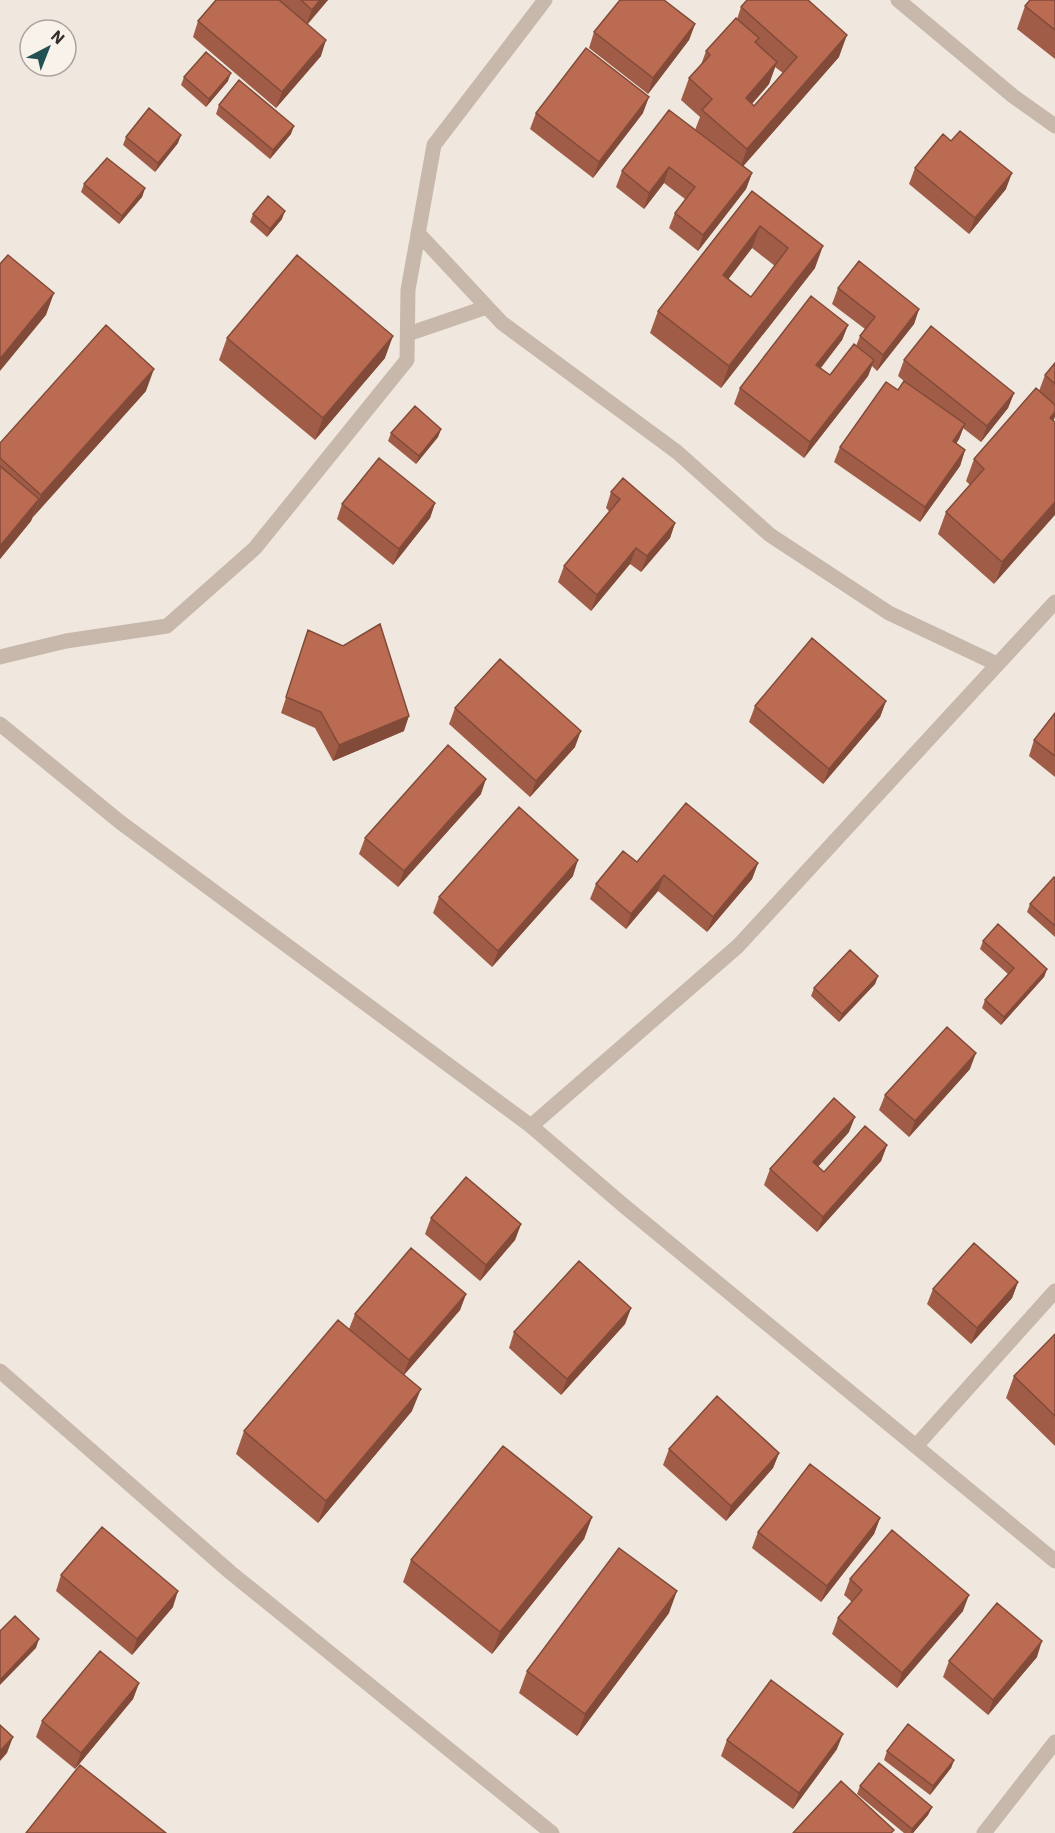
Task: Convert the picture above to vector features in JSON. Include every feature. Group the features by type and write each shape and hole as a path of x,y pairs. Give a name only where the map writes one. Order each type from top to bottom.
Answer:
{"street":[{"path":"0,657 66,641 167,626 255,548 407,360 408,291 434,144 544,0"},
{"path":"898,0 1013,96 1055,126"},
{"path":"418,233 502,323 677,452 770,535 889,613 997,664"},
{"path":"408,334 487,307"},
{"path":"531,1126 738,946 1055,602"},
{"path":"0,724 120,822 531,1126 623,1205 1055,1561"},
{"path":"916,1446 1055,1291"},
{"path":"0,1371 230,1572 552,1833"},
{"path":"984,1833 1055,1742"}],"building":[{"path":"216,0 279,0 326,40 282,92 198,21"},
{"path":"301,0 320,0 312,10"},
{"path":"620,0 664,0 695,24 653,78 594,32"},
{"path":"747,0 808,0 847,35 747,149 702,110 712,99 689,78 710,55 706,51 736,18 759,38 755,42 777,62 746,98 754,106 797,57 741,7"},
{"path":"1030,0 1055,0 1055,30 1025,6"},
{"path":"586,48 649,97 599,162 536,113"},
{"path":"206,52 231,73 209,99 184,77"},
{"path":"239,80 294,126 273,150 219,105"},
{"path":"149,108 181,135 158,163 126,137"},
{"path":"669,110 752,173 703,235 675,213 695,187 669,167 649,193 622,171"},
{"path":"960,131 1012,173 975,218 915,168 943,134 951,141"},
{"path":"107,158 145,188 122,216 84,184"},
{"path":"752,191 823,246 729,366 658,311","holes":["760,226 788,248 751,297 723,275"]},
{"path":"268,196 285,211 270,229 253,214"},
{"path":"8,255 54,293 0,359 0,264"},
{"path":"297,255 393,336 323,418 227,338"},
{"path":"859,261 919,309 883,355 860,336 875,317 838,288"},
{"path":"811,296 848,325 816,365 830,375 854,344 874,360 810,442 740,388"},
{"path":"106,325 154,369 41,495 0,458 0,443"},
{"path":"931,326 1014,393 987,426 904,360"},
{"path":"1055,363 1055,384 1045,375"},
{"path":"904,381 965,424 953,441 965,450 925,507 840,447 886,382 898,390"},
{"path":"1036,388 1055,405 1055,412 1050,418 1055,422 1055,502 1002,562 946,512 984,469 974,459"},
{"path":"415,406 441,429 419,456 391,433"},
{"path":"379,458 435,503 399,549 342,504"},
{"path":"0,466 39,499 0,546"},
{"path":"623,478 675,523 647,556 636,548 597,595 564,566 620,499 611,492"},
{"path":"380,624 409,716 339,745 321,712 286,697 308,630 343,646"},
{"path":"812,638 886,701 829,769 755,706"},
{"path":"500,659 581,731 536,781 455,708"},
{"path":"1055,713 1055,756 1034,740"},
{"path":"448,745 486,779 404,871 365,838"},
{"path":"686,803 758,863 713,917 664,875 631,914 596,884 623,851 637,862"},
{"path":"519,807 578,860 498,951 439,897"},
{"path":"1055,878 1055,926 1030,904"},
{"path":"998,924 1047,969 1004,1017 985,1000 1014,968 983,941"},
{"path":"850,950 878,976 842,1014 814,988"},
{"path":"947,1027 976,1053 915,1121 885,1095"},
{"path":"834,1098 855,1117 813,1162 824,1172 865,1126 887,1145 823,1217 770,1169"},
{"path":"466,1177 521,1224 486,1265 431,1218"},
{"path":"974,1243 1018,1282 977,1328 933,1289"},
{"path":"411,1248 466,1294 409,1360 355,1314"},
{"path":"579,1261 631,1308 567,1379 514,1332"},
{"path":"338,1320 421,1389 326,1501 244,1431"},
{"path":"1055,1334 1055,1416 1014,1376"},
{"path":"717,1396 779,1453 731,1506 669,1449"},
{"path":"503,1446 592,1517 500,1632 411,1560"},
{"path":"810,1464 880,1518 827,1586 758,1532"},
{"path":"102,1527 178,1591 137,1639 61,1575"},
{"path":"892,1530 969,1595 902,1673 838,1618 862,1590 850,1579"},
{"path":"619,1548 677,1591 585,1714 527,1671"},
{"path":"997,1603 1042,1641 993,1700 949,1661"},
{"path":"15,1616 39,1639 0,1680 0,1631"},
{"path":"100,1651 139,1683 81,1753 42,1721"},
{"path":"771,1680 843,1734 799,1793 727,1740"},
{"path":"908,1724 954,1760 933,1786 887,1751"},
{"path":"0,1725 13,1737 0,1751"},
{"path":"879,1763 932,1807 912,1829 860,1786"},
{"path":"80,1765 166,1833 26,1833"},
{"path":"841,1781 894,1830 891,1833 793,1833"}]}
